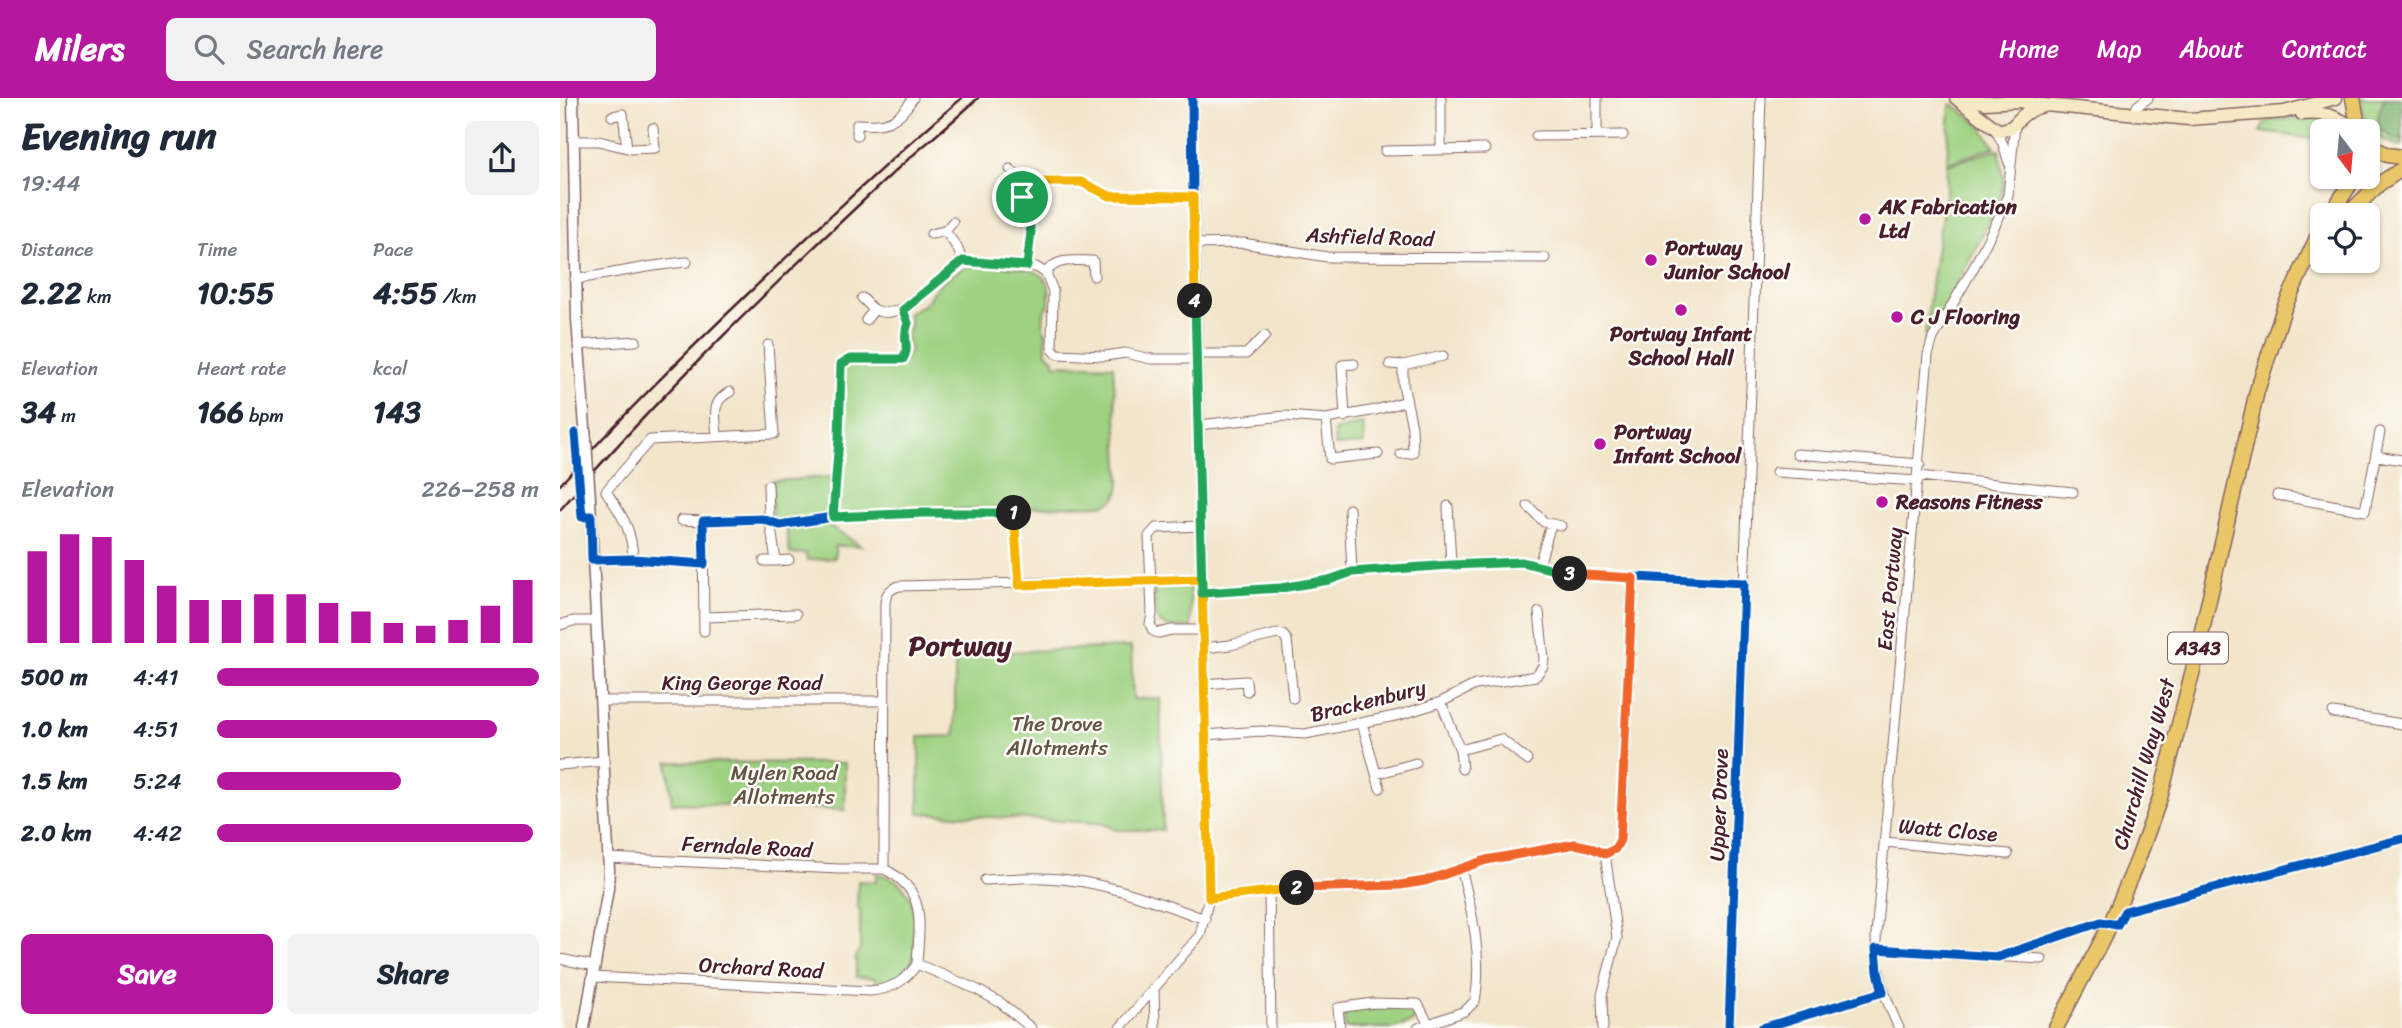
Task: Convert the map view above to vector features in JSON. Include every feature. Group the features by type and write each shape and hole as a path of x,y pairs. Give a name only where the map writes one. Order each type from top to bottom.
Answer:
{"main road":[{"path":"1956,98 1992,126 2005,130 2030,110 2053,103"},
{"path":"1967,98 1979,102 2053,103 2135,116 2189,119 2284,112 2336,98"},
{"path":"2353,98 2356,119"},
{"path":"1992,126 1987,112 1995,102"},
{"path":"2009,102 2017,111 2016,122"},
{"path":"2284,112 2321,113 2339,119"},
{"path":"2380,151 2402,157"},
{"path":"2359,203 2379,184 2402,169"},
{"name":"Churchill Way West","path":"2056,1028 2111,923 2160,798 2193,670 2257,391 2284,308 2309,258"}],"street":[{"path":"563,98 573,114"},
{"path":"573,98 578,345 590,499 608,858 608,890 584,1028"},
{"path":"857,135 857,124 887,123 901,114 913,98"},
{"path":"1120,1028 1200,935 1209,898 1192,98"},
{"path":"1441,98 1441,150"},
{"path":"1597,98 1597,135"},
{"name":"Upper Drove","path":"1729,1028 1752,407 1760,98"},
{"path":"2135,116 2137,106 2148,98"},
{"path":"612,116 623,114 627,148"},
{"name":"East Portway","path":"1899,1028 1883,992 1876,949 1930,346 2008,195 2016,122"},
{"name":"East Portway","path":"1992,126 2003,144 2010,168"},
{"path":"573,141 599,141 627,148 655,148 653,128"},
{"path":"1536,136 1623,135"},
{"path":"1385,150 1485,149"},
{"path":"1010,169 1025,182 1081,182 1110,196 1193,197"},
{"path":"1023,202 1025,182"},
{"path":"931,234 945,231 953,222"},
{"path":"945,231 963,261"},
{"name":"Ashfield Road","path":"1194,244 1243,243 1327,257 1545,258"},
{"path":"1092,249 1094,275"},
{"path":"862,298 874,310 888,314 903,310 963,261 1036,267 1046,273 1053,285 1052,348 1057,354 1105,356 1125,353 1151,359 1246,354 1265,336"},
{"path":"1046,273 1050,267 1062,261 1093,261"},
{"path":"575,279 648,265 687,262"},
{"path":"866,320 874,310"},
{"path":"578,345 636,342"},
{"path":"633,559 628,525 606,491 650,440 717,436 774,439 768,345"},
{"path":"1390,364 1403,365 1443,356"},
{"path":"1345,417 1340,361 1354,364"},
{"path":"1401,454 1416,453 1406,401 1403,365"},
{"path":"717,436 716,405 722,396 730,392"},
{"path":"1198,425 1284,416 1326,419 1345,417 1406,401"},
{"path":"1326,419 1330,459 1378,454"},
{"path":"2277,495 2365,511 2379,432"},
{"path":"1797,454 1920,464"},
{"path":"2376,456 2402,460"},
{"path":"1776,472 1918,479 2073,492"},
{"path":"768,485 776,561"},
{"path":"1448,506 1451,565"},
{"path":"1528,506 1556,525 1539,565"},
{"path":"1349,509 1352,572"},
{"path":"681,520 762,519 770,522"},
{"path":"703,521 704,631"},
{"path":"1200,526 1156,528 1151,531 1150,624 1153,631 1158,633 1203,630"},
{"path":"592,561 633,559 704,564"},
{"path":"764,561 789,560"},
{"path":"1202,593 1281,588 1329,580 1352,572 1522,562 1565,573 1744,583"},
{"path":"1605,854 1615,849 1620,840 1633,578"},
{"path":"1031,1028 1001,1003 976,989 917,964 919,913 915,897 900,878 884,869 887,594 895,587 1202,579"},
{"name":"Brackenbury","path":"1205,735 1261,731 1305,734 1401,715 1441,702 1475,685 1536,676 1544,659 1539,612"},
{"path":"704,617 796,614"},
{"path":"560,625 573,621 595,621"},
{"path":"1204,648 1283,635 1287,640 1293,698"},
{"path":"1203,684 1246,681 1247,691"},
{"name":"King George Road","path":"601,701 884,701"},
{"path":"1441,702 1460,751 1462,769"},
{"path":"2333,713 2402,724"},
{"path":"1362,723 1380,788"},
{"path":"1460,751 1501,739 1527,760"},
{"path":"560,765 604,761"},
{"path":"1376,774 1416,763"},
{"name":"Watt Close","path":"1885,842 2008,854"},
{"path":"1209,898 1290,888 1400,885 1425,881 1486,860 1575,844 1605,854"},
{"path":"1603,1028 1602,995 1617,937 1605,854"},
{"name":"Ferndale Road","path":"608,858 884,869"},
{"path":"1418,1028 1465,1011 1475,1001 1476,941 1471,906 1461,868"},
{"path":"985,880 1045,878 1079,881 1101,885 1205,919"},
{"path":"1269,891 1271,1028"},
{"path":"1876,949 2042,960"},
{"name":"Orchard Road","path":"560,959 594,972 870,991 885,990 895,985 917,964"},
{"path":"1154,989 1155,1028"},
{"path":"1767,1026 1883,992"},
{"path":"1339,1028 1338,1008 1373,1003 1418,1004 1429,1025"},
{"path":"1141,1004 1155,1012"}],"green space":[{"path":"2361,98 2384,98 2378,119 2366,119"},
{"path":"2384,98 2402,98 2402,140 2380,129 2379,113"},
{"path":"1952,104 1980,125 1995,147 1947,163"},
{"path":"2317,117 2323,119 2310,119 2310,138 2260,132 2270,120"},
{"path":"2380,129 2402,140 2402,146 2393,144 2380,137"},
{"path":"1999,149 2004,181 2000,202 1928,339 1921,370 1946,190 1947,165"},
{"path":"972,265 1017,267 1038,273 1045,279 1049,289 1049,305 1044,311 1043,329 1046,331 1046,352 1054,359 1054,364 1113,366 1120,481 1118,494 1110,502 1101,505 834,514 841,443 842,367 854,361 899,363 905,360 910,351 906,338 910,324 908,314 926,302 947,278"},
{"path":"1363,423 1364,444 1335,446 1334,431"},
{"path":"831,477 831,515 777,523 772,516 773,481"},
{"path":"822,521 861,546 835,546 835,558 807,560 806,553 790,554 786,527"},
{"path":"1188,586 1191,628 1163,625 1156,617 1154,588"},
{"name":"The Drove Allotments","path":"1131,647 1133,699 1160,698 1163,830 1117,830 1101,823 919,813 919,737 955,736 955,654"},
{"name":"Mylen Road Allotments","path":"668,762 845,763 845,810 672,803"},
{"path":"876,874 897,882 909,896 914,915 914,958 905,973 875,987 875,978 856,977 856,955 860,950 858,881 876,882"},
{"path":"1408,1006 1417,1014 1413,1022 1394,1028 1345,1028 1344,1011"}],"railway":[{"path":"560,485 679,360 856,191 962,98"},
{"path":"560,510 599,465 765,295 894,172 978,98"}],"cycle path":[{"path":"575,433 582,517 591,516 592,560 633,559 704,564 703,521 762,519 780,525 833,517 841,364 850,359 903,359 908,323 903,310 963,262 1027,266 1030,232 1022,197 1025,182 1081,182 1110,196 1193,197 1192,98"},
{"path":"833,517 1015,513 1019,585 1202,579 1202,593 1297,585 1352,572 1522,562 1565,573 1744,583 1729,1028"},
{"path":"1762,1028 1883,992 1876,949 1998,957 2101,922 2117,925 2125,911 2402,839"}],"place":[{"name":"AK Fabrication Ltd","path":"1865,219"},
{"name":"Portway Junior School","path":"1651,260"},
{"name":"Portway Infant School Hall","path":"1681,310"},
{"name":"C J Flooring","path":"1897,317"},
{"name":"Portway Infant School","path":"1600,444"},
{"name":"Reasons Fitness","path":"1882,502"}],"district":[{"name":"Portway","path":"960,645"}],"route":[{"path":"1022,197 1025,182 1081,182 1110,196 1193,197 1196,374 1198,425 1202,593 1281,588 1329,580 1352,572 1499,562 1522,562 1565,573 1633,578 1620,840 1615,849 1605,854 1575,844 1486,860 1425,881 1400,885 1290,888 1209,898 1203,684 1204,648 1202,579 1019,585 1014,513 833,517 841,364 850,359 903,359 907,351 904,332 908,319 903,310 963,261 1027,266 1031,232 1022,197"}]}
